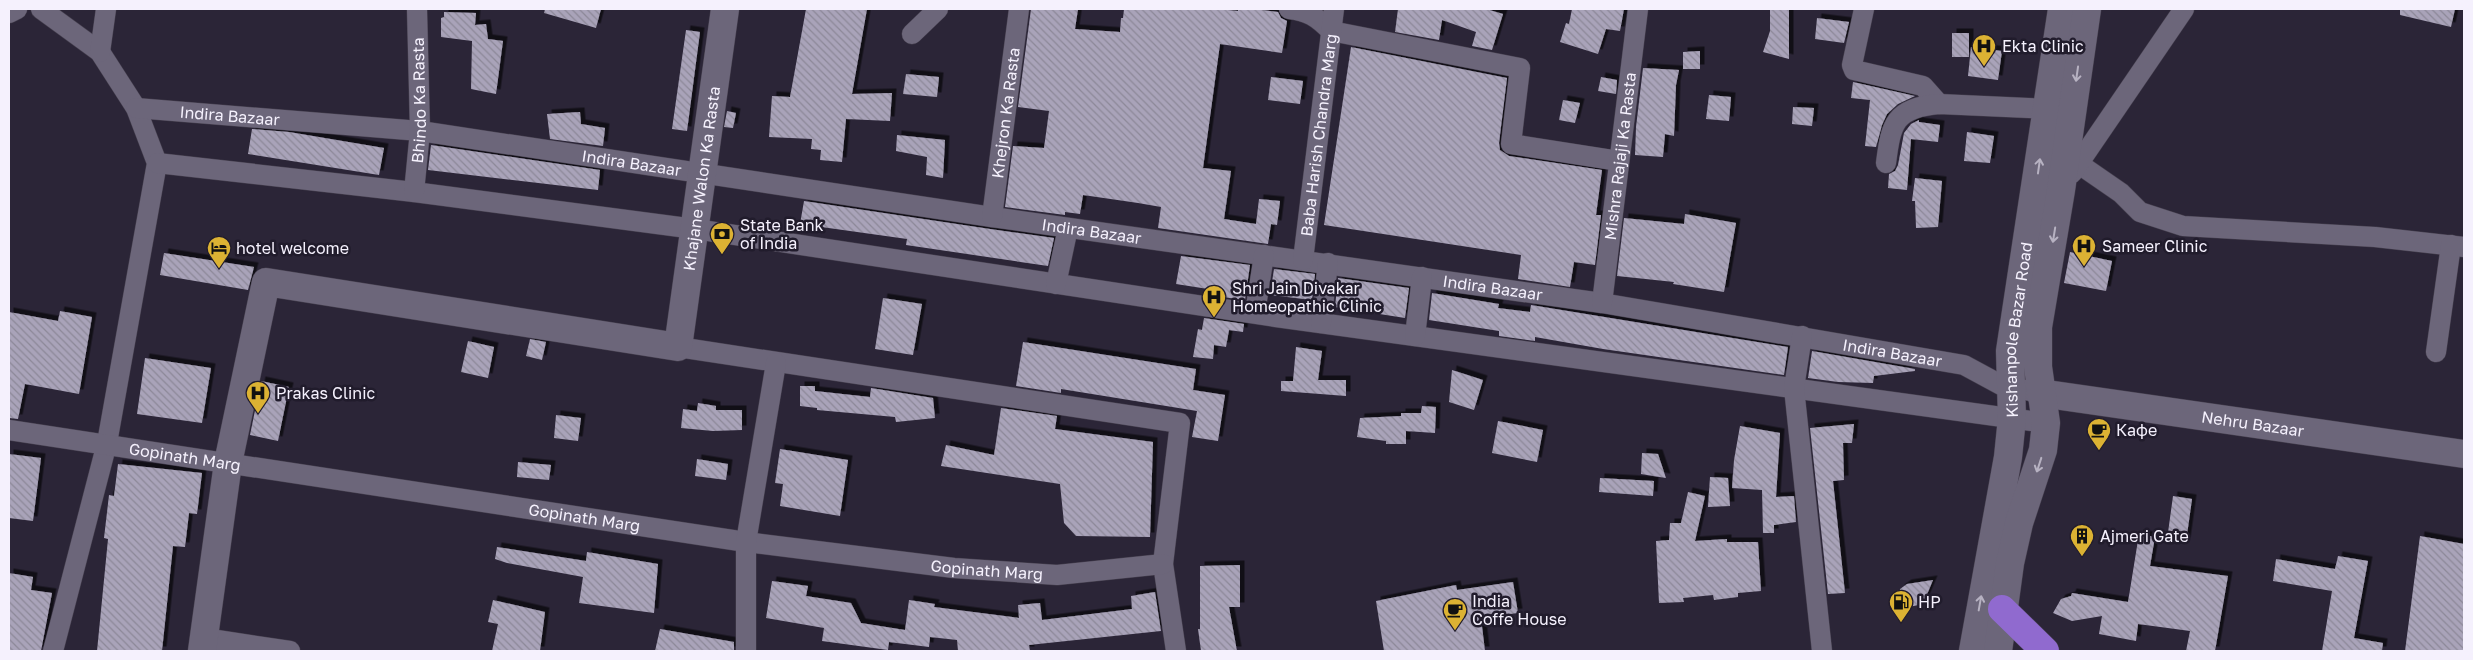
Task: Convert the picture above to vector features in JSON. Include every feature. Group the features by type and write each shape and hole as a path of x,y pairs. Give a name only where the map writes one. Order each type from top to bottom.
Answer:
{"highway":[{"path":"2002,610 2045,651"}],"street":[{"path":"9,13 17,9"},
{"path":"41,9 100,52 136,108 157,163 107,443 53,651"},
{"path":"100,52 106,9"},
{"name":"Bhindo Ka Rasta","path":"414,192 420,131 417,9"},
{"name":"Khajane Walon Ka Rasta","path":"678,347 725,9"},
{"path":"912,34 938,9"},
{"name":"Khejron Ka Rasta","path":"992,217 1019,9"},
{"path":"1288,9 1304,11 1317,16 1331,31 1520,68 1511,144 1619,161"},
{"name":"Baba Harish Chandra Marg","path":"1303,260 1334,9"},
{"name":"Mishra Rajaji Ka Rasta","path":"1602,303 1638,9"},
{"path":"1864,9 1852,65 1854,70 1923,86 1939,104"},
{"name":"Kishanpole Bazar Road","path":"1973,651 2008,457 2012,418 2010,351 2062,9"},
{"path":"1998,651 2002,610 2019,523 2044,450 2046,423 2040,393 2038,327 2061,190 2087,9"},
{"path":"2061,190 2184,9"},
{"path":"1886,163 1890,132 1898,119 1909,110 1939,104 2048,109"},
{"name":"Indira Bazaar","path":"136,108 420,131 992,217 1602,303 1964,365 2001,385 2040,393"},
{"path":"157,163 414,192 695,229 1321,323 2046,423"},
{"path":"2079,164 2121,193 2140,212 2183,226 2375,237 2458,246 2436,352"},
{"path":"1056,284 1068,228"},
{"path":"1256,313 1264,254"},
{"path":"1321,323 1328,263"},
{"path":"1415,336 1422,277"},
{"path":"290,651 203,645 228,463 266,282 776,363 1180,423 1163,564 1176,651"},
{"path":"1802,336 1794,388 1822,651"},
{"path":"746,651 746,542 776,363"},
{"name":"Nehru Bazaar","path":"2040,393 2464,454"},
{"name":"Gopinath Marg","path":"9,430 107,443 746,542 954,568 1056,575 1163,564"}],"building":[{"path":"545,9 601,9 596,28 544,13"},
{"path":"806,9 867,9 852,94 892,93 890,121 846,119 842,162 820,160 821,150 811,149 812,139 769,137 772,96 790,97"},
{"path":"1031,9 1078,9 1075,29 1120,32 1124,9 1217,9 1238,11 1238,9 1253,9 1278,12 1281,18 1287,21 1282,53 1220,44 1203,168 1231,171 1224,219 1256,224 1259,199 1280,201 1277,225 1271,224 1268,244 1158,228 1161,207 1083,195 1080,214 1065,212 1065,215 1005,207 1013,146 1044,148 1049,111 1018,107"},
{"path":"1398,9 1486,9 1503,14 1492,50 1472,46 1476,32 1442,20 1439,40 1395,32"},
{"path":"1572,9 1624,9 1620,31 1606,29 1598,54 1560,42 1566,23 1569,24"},
{"path":"1770,9 1789,9 1789,59 1763,52 1770,31"},
{"path":"2400,9 2455,9 2451,27 2400,15"},
{"path":"444,12 476,13 475,25 486,24 488,39 503,41 496,94 471,89 472,41 441,37 441,18 444,17"},
{"path":"1817,18 1849,22 1844,43 1815,39"},
{"path":"686,30 700,32 687,131 672,129"},
{"path":"1952,33 1969,33 1969,57 1952,57"},
{"path":"1351,47 1507,78 1499,143 1500,150 1509,156 1602,170 1596,215 1601,215 1595,265 1574,262 1570,287 1518,279 1521,255 1324,225"},
{"path":"1971,47 2002,51 1998,80 1968,76"},
{"path":"1700,51 1700,69 1683,69 1683,52"},
{"path":"1643,68 1679,70 1676,85 1674,136 1665,134 1663,157 1635,155 1636,127"},
{"path":"906,74 939,77 937,97 903,94"},
{"path":"1271,77 1303,81 1300,104 1268,100"},
{"path":"1601,77 1617,80 1616,94 1598,91"},
{"path":"1853,82 1915,96 1898,104 1887,114 1876,147 1865,146 1870,100 1851,98"},
{"path":"1709,95 1731,97 1729,121 1706,119"},
{"path":"1563,100 1580,103 1575,123 1559,120"},
{"path":"1793,107 1814,108 1812,126 1792,124"},
{"path":"727,111 736,113 733,128 724,127"},
{"path":"580,112 581,124 605,128 603,146 550,139 547,114"},
{"path":"1919,120 1919,122 1940,125 1938,142 1911,139 1907,190 1888,188 1889,174 1895,171 1898,165 1904,133 1911,124"},
{"path":"252,129 289,132 384,148 379,175 248,154"},
{"path":"1967,132 1994,136 1990,163 1964,161"},
{"path":"897,135 945,140 943,178 926,175 927,157 896,151"},
{"path":"431,145 600,170 598,190 428,170"},
{"path":"1915,178 1942,181 1938,227 1916,228 1915,201 1912,201"},
{"path":"804,201 1054,238 1048,266 906,245 907,239 800,224"},
{"path":"1685,214 1736,223 1724,292 1673,284 1674,282 1617,276 1624,218 1684,224"},
{"path":"2070,252 2112,261 2106,291 2064,283"},
{"path":"164,253 254,267 248,290 160,275"},
{"path":"1181,256 1250,265 1245,300 1207,295 1208,289 1176,284"},
{"path":"1274,269 1315,274 1312,300 1270,295"},
{"path":"1338,278 1409,288 1405,318 1335,307"},
{"path":"1432,293 1499,304 1498,308 1530,312 1531,305 1788,347 1784,375 1603,349 1535,337 1535,341 1499,336 1499,331 1429,320"},
{"path":"883,298 922,304 913,355 875,349"},
{"path":"60,311 92,317 79,394 25,384 18,419 9,418 9,312 58,321"},
{"path":"1204,318 1244,324 1243,332 1229,330 1226,347 1214,345 1213,359 1193,357 1198,329 1202,330"},
{"path":"530,339 546,342 542,360 526,356"},
{"path":"468,341 494,347 488,378 461,372"},
{"path":"1023,342 1196,369 1193,390 1225,395 1218,441 1192,437 1197,411 1061,389 1061,393 1016,386"},
{"path":"1296,347 1322,351 1318,380 1346,380 1346,396 1281,391 1281,381 1293,381"},
{"path":"1812,351 1915,369 1915,371 1874,376 1873,383 1838,382 1808,378"},
{"path":"145,358 211,368 202,423 137,414"},
{"path":"1452,370 1483,380 1474,410 1449,402"},
{"path":"261,381 289,387 278,441 250,435"},
{"path":"800,386 815,386 815,391 870,397 871,388 933,398 935,418 896,422 895,417 817,410 817,408 800,406"},
{"path":"698,403 716,406 716,410 742,410 742,430 713,431 681,428 683,409 697,411"},
{"path":"1422,406 1436,407 1435,433 1406,431 1406,444 1386,444 1386,441 1357,437 1360,418 1401,416 1401,413 1421,413"},
{"path":"1001,408 1057,416 1055,429 1153,442 1150,537 1076,536 1064,523 1060,484 941,466 946,445 994,455"},
{"path":"556,415 581,418 578,441 554,438"},
{"path":"1498,421 1543,430 1537,462 1492,453"},
{"path":"1854,424 1852,443 1843,443 1844,480 1833,481 1845,593 1828,594 1810,428"},
{"path":"1740,426 1780,433 1776,497 1794,496 1796,522 1774,525 1774,533 1763,533 1762,490 1732,488 1734,460"},
{"path":"780,449 848,460 840,516 780,506 783,484 775,483"},
{"path":"1642,453 1658,454 1666,478 1641,474"},
{"path":"9,454 41,458 33,521 9,518"},
{"path":"697,459 728,464 726,480 695,476"},
{"path":"518,462 551,465 549,480 517,477"},
{"path":"118,464 202,473 197,514 189,513 185,547 173,546 162,651 97,651 108,539 104,538 109,495 114,496"},
{"path":"1710,477 1728,478 1730,506 1708,507"},
{"path":"1600,478 1654,481 1653,496 1599,492"},
{"path":"1688,492 1705,496 1695,541 1727,539 1727,542 1758,542 1761,591 1738,593 1738,597 1714,600 1713,595 1683,598 1684,602 1659,603 1656,541 1669,540 1670,523 1681,523"},
{"path":"2173,496 2192,499 2186,542 2167,540"},
{"path":"2139,534 2155,537 2150,566 2228,576 2215,651 2186,651 2190,631 2138,624 2136,641 2099,634 2102,616 2072,621 2053,613 2061,599 2071,596 2072,593 2128,602"},
{"path":"2420,536 2464,544 2464,651 2405,651"},
{"path":"497,547 586,561 587,552 658,564 654,613 579,603 583,577 507,563 495,559"},
{"path":"2338,556 2368,561 2354,638 2383,643 2382,651 2322,651 2332,591 2273,581 2276,559 2335,569"},
{"path":"1240,565 1240,607 1229,607 1237,651 1201,651 1198,629 1200,629 1200,566"},
{"path":"9,573 33,577 31,590 52,593 41,651 9,651"},
{"path":"1933,580 1923,604 1909,607 1903,605 1899,598 1900,589 1907,584"},
{"path":"772,581 808,586 806,596 851,603 861,623 905,630 909,600 935,604 934,607 1019,618 1018,605 1040,603 1042,620 1132,609 1131,596 1155,592 1161,631 1029,645 1030,651 958,651 957,640 930,637 929,647 889,642 888,650 822,641 824,628 766,618"},
{"path":"1513,582 1518,613 1481,618 1485,651 1384,651 1376,601 1456,585 1457,590"},
{"path":"493,600 545,612 540,651 492,651 498,624 488,622"},
{"path":"660,629 734,642 734,651 655,651"}],"place":[{"name":"Ekta Clinic","path":"1984,67"},
{"name":"State Bank of India","path":"722,255"},
{"name":"Sameer Clinic","path":"2084,267"},
{"name":"hotel welcome","path":"219,269"},
{"name":"Shri Jain Divakar Homeopathic Clinic","path":"1214,318"},
{"name":"Prakas Clinic","path":"258,414"},
{"name":"Кафе","path":"2099,451"},
{"name":"Ajmeri Gate","path":"2082,557"},
{"name":"HP","path":"1901,623"},
{"name":"India Coffe House","path":"1455,631"}]}
